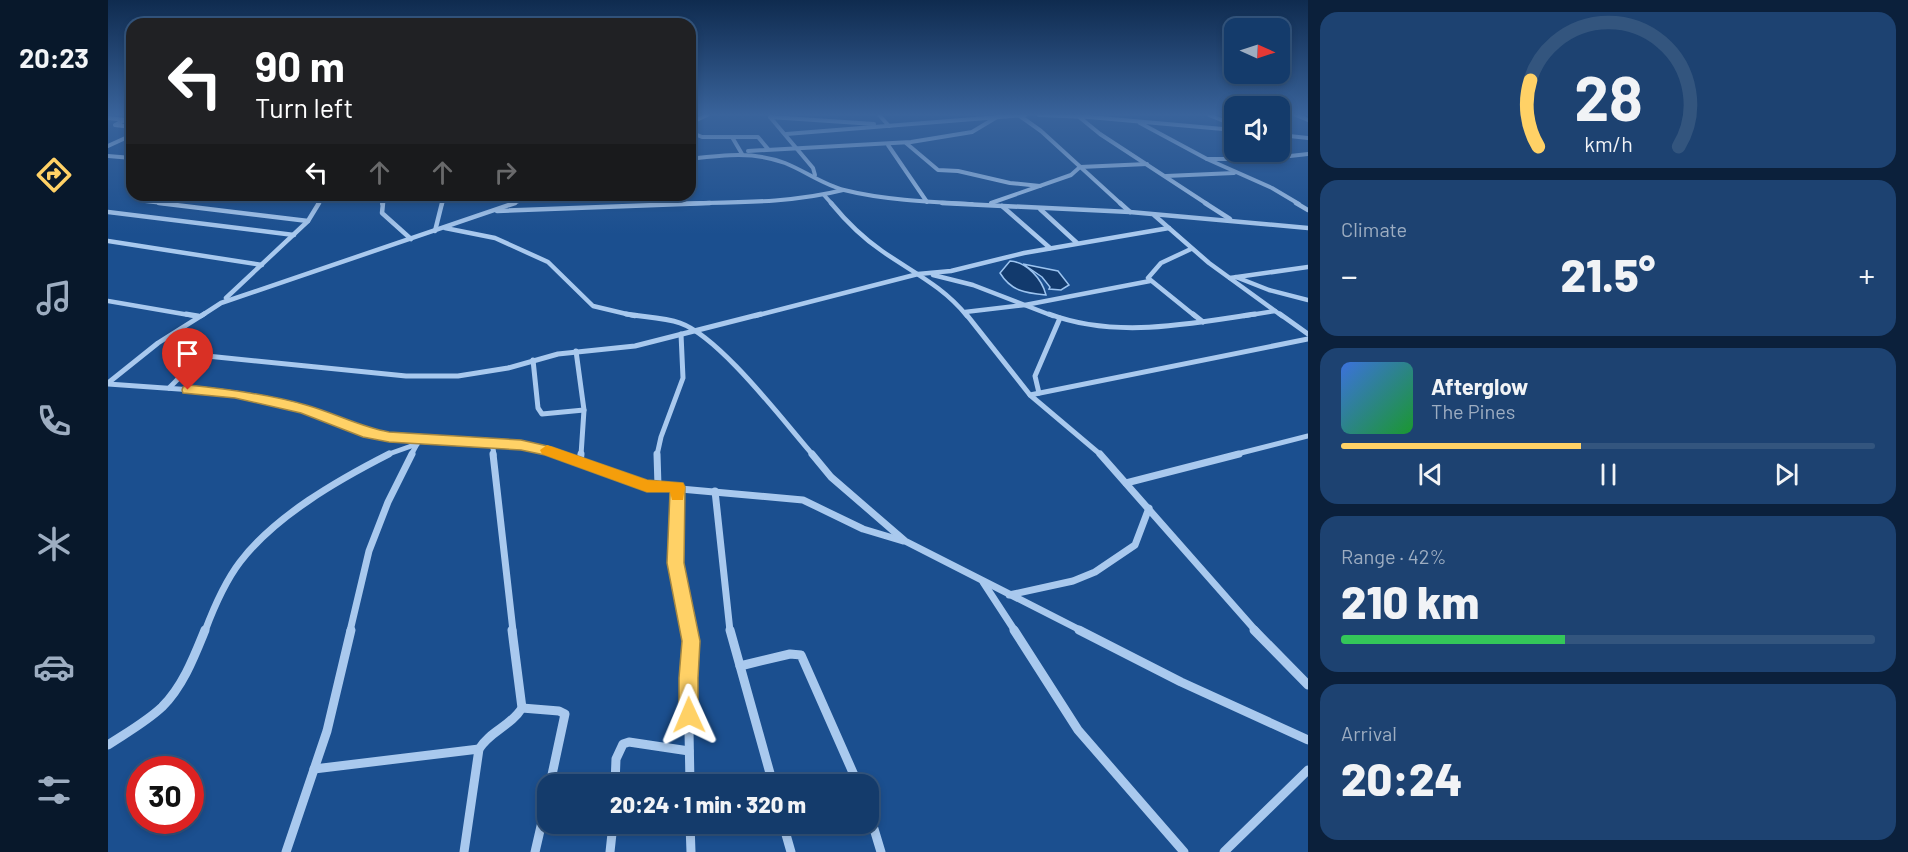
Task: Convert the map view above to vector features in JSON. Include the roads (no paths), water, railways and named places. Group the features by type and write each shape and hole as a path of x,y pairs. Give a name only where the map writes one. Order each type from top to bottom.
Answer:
{"street":[{"path":"696,158 726,155"},
{"path":"756,155 815,175 843,190 927,202 1151,213 1308,228"},
{"path":"802,155 813,168 815,175"},
{"path":"895,155 927,202"},
{"path":"920,155 938,170 958,171 1010,183 1044,186"},
{"path":"1067,155 1130,212"},
{"path":"1133,155 1232,221"},
{"path":"1199,155 1272,188 1308,210"},
{"path":"1207,159 1264,159 1301,155"},
{"path":"108,156 126,158"},
{"path":"986,205 1044,186 1071,175 1080,167 1148,164"},
{"path":"1166,176 1235,172"},
{"path":"493,211 694,205 824,195 843,190"},
{"path":"824,195 843,217 880,250 943,289 965,312 1030,394 1102,456 1258,634 1308,685"},
{"path":"145,201 308,221"},
{"path":"221,303 308,221 320,201"},
{"path":"383,201 382,213 411,239"},
{"path":"435,231 442,201"},
{"path":"108,383 158,343 221,303 520,201"},
{"path":"1002,206 1050,248"},
{"path":"1040,208 1077,243"},
{"path":"108,212 294,235"},
{"path":"1151,213 1191,249 1308,337"},
{"path":"445,228 495,238 548,262 593,306 614,312 680,323 695,330 755,387 831,477 905,541"},
{"path":"169,388 200,358 207,356 406,376 432,377 488,372 576,351 635,346 918,274 951,271 1050,248 1169,228"},
{"path":"108,241 262,265"},
{"path":"1191,249 1157,266 1149,274 1150,281 1203,322"},
{"path":"1232,278 1308,267"},
{"path":"926,273 973,285 1060,318 1118,328 1159,328 1275,311"},
{"path":"1232,278 1308,300"},
{"path":"965,312 1025,305 1150,281"},
{"path":"108,301 198,316"},
{"path":"108,309 118,303"},
{"path":"1039,393 1035,376 1060,318"},
{"path":"658,486 657,452 683,378 681,334"},
{"path":"1030,394 1308,337"},
{"path":"576,351 584,410 580,462"},
{"path":"533,360 538,408 542,414 584,410"},
{"path":"108,383 235,393 304,409 368,434 418,442 492,442 547,450 636,483 803,500 863,529 905,541 1180,682 1308,740"},
{"path":"1126,483 1308,436"},
{"path":"108,744 145,720 170,699 229,579 261,538 282,518 392,452 418,442"},
{"path":"286,852 327,730 369,551 388,502 418,442"},
{"path":"464,852 479,749 485,738 511,723 518,717 522,708 492,442"},
{"path":"678,487 676,563 691,641 688,678 690,774"},
{"path":"715,491 727,612 769,774"},
{"path":"1008,595 1073,581 1095,572 1135,545 1149,508"},
{"path":"982,582 1078,730 1184,852"},
{"path":"740,666 790,654 801,655 854,774"},
{"path":"522,708 559,711 565,714 552,774"},
{"path":"616,774 617,750 621,744 629,742 689,751"},
{"path":"314,769 479,749"},
{"path":"1224,852 1308,770"},
{"path":"535,852 539,834"},
{"path":"610,852 612,834"},
{"path":"690,834 691,852"},
{"path":"786,834 791,852"},
{"path":"876,834 881,852"}],"water":[{"path":"1010,261 1022,264 1033,272 1046,295 1025,292 1009,284 1000,273"},
{"path":"1023,264 1058,271 1069,285 1061,290 1049,289 1050,287 1042,277"}]}
